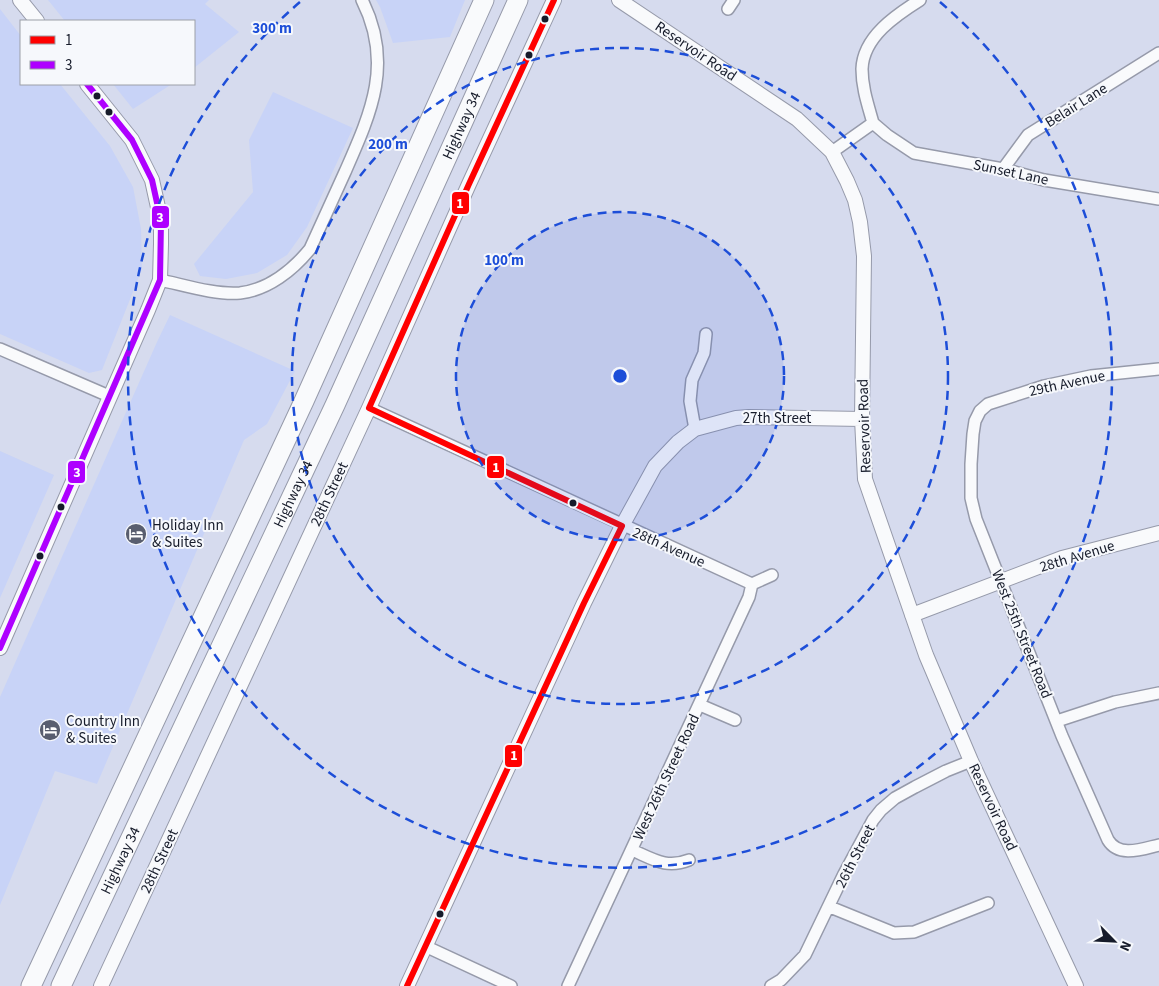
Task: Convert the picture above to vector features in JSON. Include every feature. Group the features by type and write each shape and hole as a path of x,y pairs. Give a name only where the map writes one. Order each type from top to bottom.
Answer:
{"highway":[{"name":"Highway 34","path":"31,986 304,401 484,0"},
{"name":"Highway 34","path":"61,986 335,405 518,0"}],"street":[{"path":"20,0 36,20"},
{"path":"160,280 239,293 255,289 287,273 301,261 310,249 374,102 377,74 376,41 362,0"},
{"name":"28th Street","path":"101,986 369,408 554,0"},
{"name":"Reservoir Road","path":"619,0 796,119 832,152 855,200 864,256 862,419 865,479 926,655 971,761 1076,986"},
{"path":"832,152 873,123 865,97 862,68 869,45 879,31 898,13 920,0"},
{"name":"Belair Lane","path":"1003,168 1028,135 1159,53"},
{"path":"0,648 160,280 161,221 152,180 132,140 88,85"},
{"name":"Sunset Lane","path":"873,123 914,153 1003,168 1044,180 1159,199"},
{"path":"695,429 690,401 692,380 704,352 706,334"},
{"path":"0,348 109,396"},
{"name":"29th Avenue","path":"980,410 988,404 1044,386 1091,376 1159,369"},
{"name":"28th Avenue","path":"369,408 622,526 752,584"},
{"name":"West 25th Street Road","path":"980,410 975,420 971,464 971,498 976,519 1057,721 1108,840 1115,848 1124,851 1159,845"},
{"name":"27th Street","path":"408,986 519,742 622,526 655,466 678,442 695,429 736,418 862,419"},
{"name":"28th Avenue","path":"912,615 1062,558 1159,534"},
{"path":"752,584 772,575"},
{"name":"West 26th Street Road","path":"568,986 749,597 752,584"},
{"path":"1057,721 1115,702 1159,693"},
{"name":"West 26th Street Road","path":"700,704 735,720"},
{"name":"26th Street","path":"771,986 781,980 805,955 830,907 844,874 873,820 881,810 895,798 915,786 971,761"},
{"name":"West 26th Street Road","path":"632,850 664,864 681,864 689,860"},
{"path":"830,907 894,933 914,932 988,903"},
{"path":"426,947 511,986"}],"shaded area":[{"path":"48,0 209,0 205,4 239,32 195,67 195,20 64,20"},
{"path":"376,0 465,0 450,37 393,43"},
{"path":"0,9 20,35 20,85 61,85 110,146 133,187 141,229 142,269 102,370 89,373 0,334"},
{"path":"114,85 170,85 133,109"},
{"path":"273,92 353,128 307,227 287,255 257,273 226,279 200,276 194,264 253,192 249,140"},
{"path":"170,315 295,371 267,424 244,440 97,784 55,771 0,905 0,697"},
{"path":"0,451 54,475 0,598"}],"transit line":[{"name":"1","path":"369,408 554,0"},
{"name":"3","path":"0,648 160,280 161,221 152,180 132,140 88,85"},
{"name":"1","path":"369,408 622,526"},
{"name":"1","path":"407,986 584,603 622,526"}],"place":[{"name":"Holiday Inn & Suites","path":"136,534"},
{"name":"Country Inn & Suites","path":"50,730"}]}
